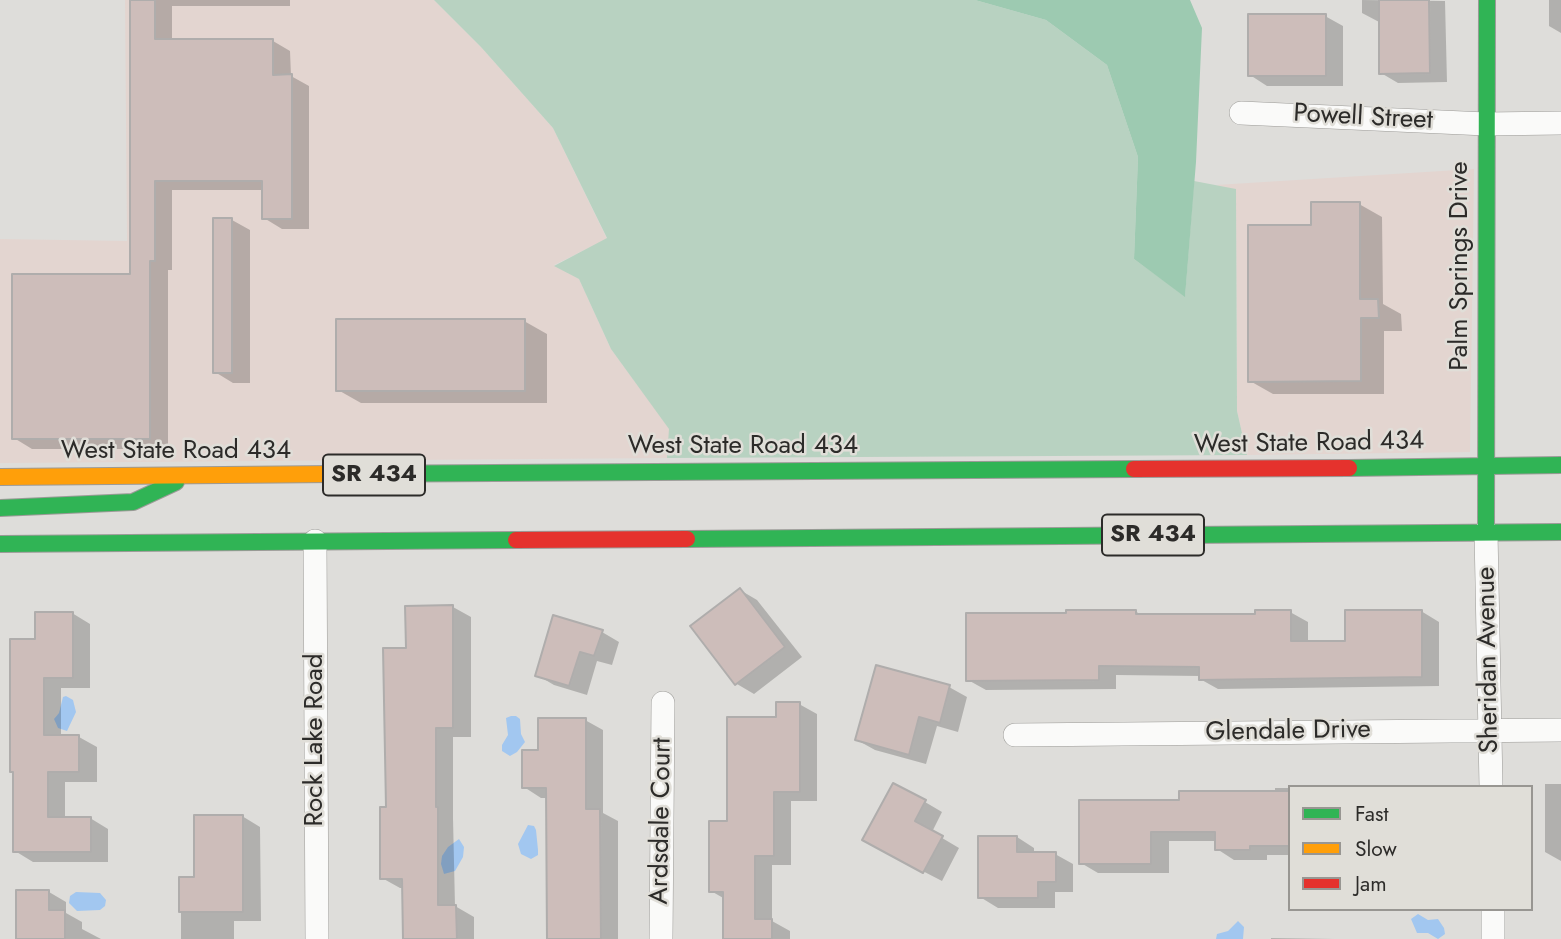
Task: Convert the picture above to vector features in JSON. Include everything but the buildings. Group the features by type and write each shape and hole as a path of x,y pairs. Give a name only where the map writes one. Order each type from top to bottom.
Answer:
{"main road":[{"name":"Palm Springs Drive","path":"1486,533 1487,0"},
{"name":"SR 434","path":"1486,465 1561,465"},
{"name":"West State Road 434","path":"0,477 603,471 1287,469 1486,465"},
{"path":"0,508 133,502 189,477"},
{"name":"SR 434","path":"0,544 1561,531"}],"street":[{"name":"Powell Street","path":"1241,113 1486,124 1561,123"},
{"name":"Sheridan Avenue","path":"1486,533 1491,785"},
{"name":"Rock Lake Road","path":"315,541 317,939"},
{"name":"Ardsdale Court","path":"661,939 663,703"},
{"name":"Glendale Drive","path":"1015,735 1561,730"},
{"path":"1493,911 1493,939"}],"shaded area":[{"path":"125,0 434,0 481,47 553,128 607,239 554,265 579,279 611,349 670,429 667,458 0,463 0,239 127,241"},
{"path":"1474,169 1470,452 1247,455 1237,411 1236,190 1216,185"}],"green space":[{"path":"434,0 975,0 1046,20 1107,65 1138,157 1134,259 1185,296 1194,181 1236,189 1237,411 1247,455 667,458 669,429 611,349 579,279 554,266 607,238 553,128 481,47"},
{"path":"975,0 1190,0 1202,28 1196,162 1185,297 1134,259 1138,157 1107,65 1046,20"}],"water":[{"path":"63,697 73,700 76,712 67,731 58,728 54,719 59,713"},
{"path":"511,716 520,719 521,734 525,742 510,756 502,751 502,745 508,735 506,718"},
{"path":"528,825 534,826 536,830 538,850 538,855 531,859 521,854 518,844"},
{"path":"459,839 464,847 463,857 455,871 444,874 442,856 448,847"},
{"path":"76,892 100,893 106,900 105,906 100,910 77,911 69,903 70,896"},
{"path":"1418,914 1428,920 1438,919 1445,934 1438,939 1428,933 1417,933 1411,919"},
{"path":"1238,921 1244,927 1243,939 1216,939 1217,934 1228,931"}],"traffic: fast":[{"path":"1486,532 1487,0"},
{"path":"1349,468 1561,465"},
{"path":"335,474 1134,469"},
{"path":"0,508 133,502 176,482"},
{"path":"687,539 1561,532"},
{"path":"0,544 516,540"}],"traffic: slow":[{"path":"0,477 335,474"}],"traffic: jam":[{"path":"1134,469 1349,468"},
{"path":"516,540 687,539"}]}
